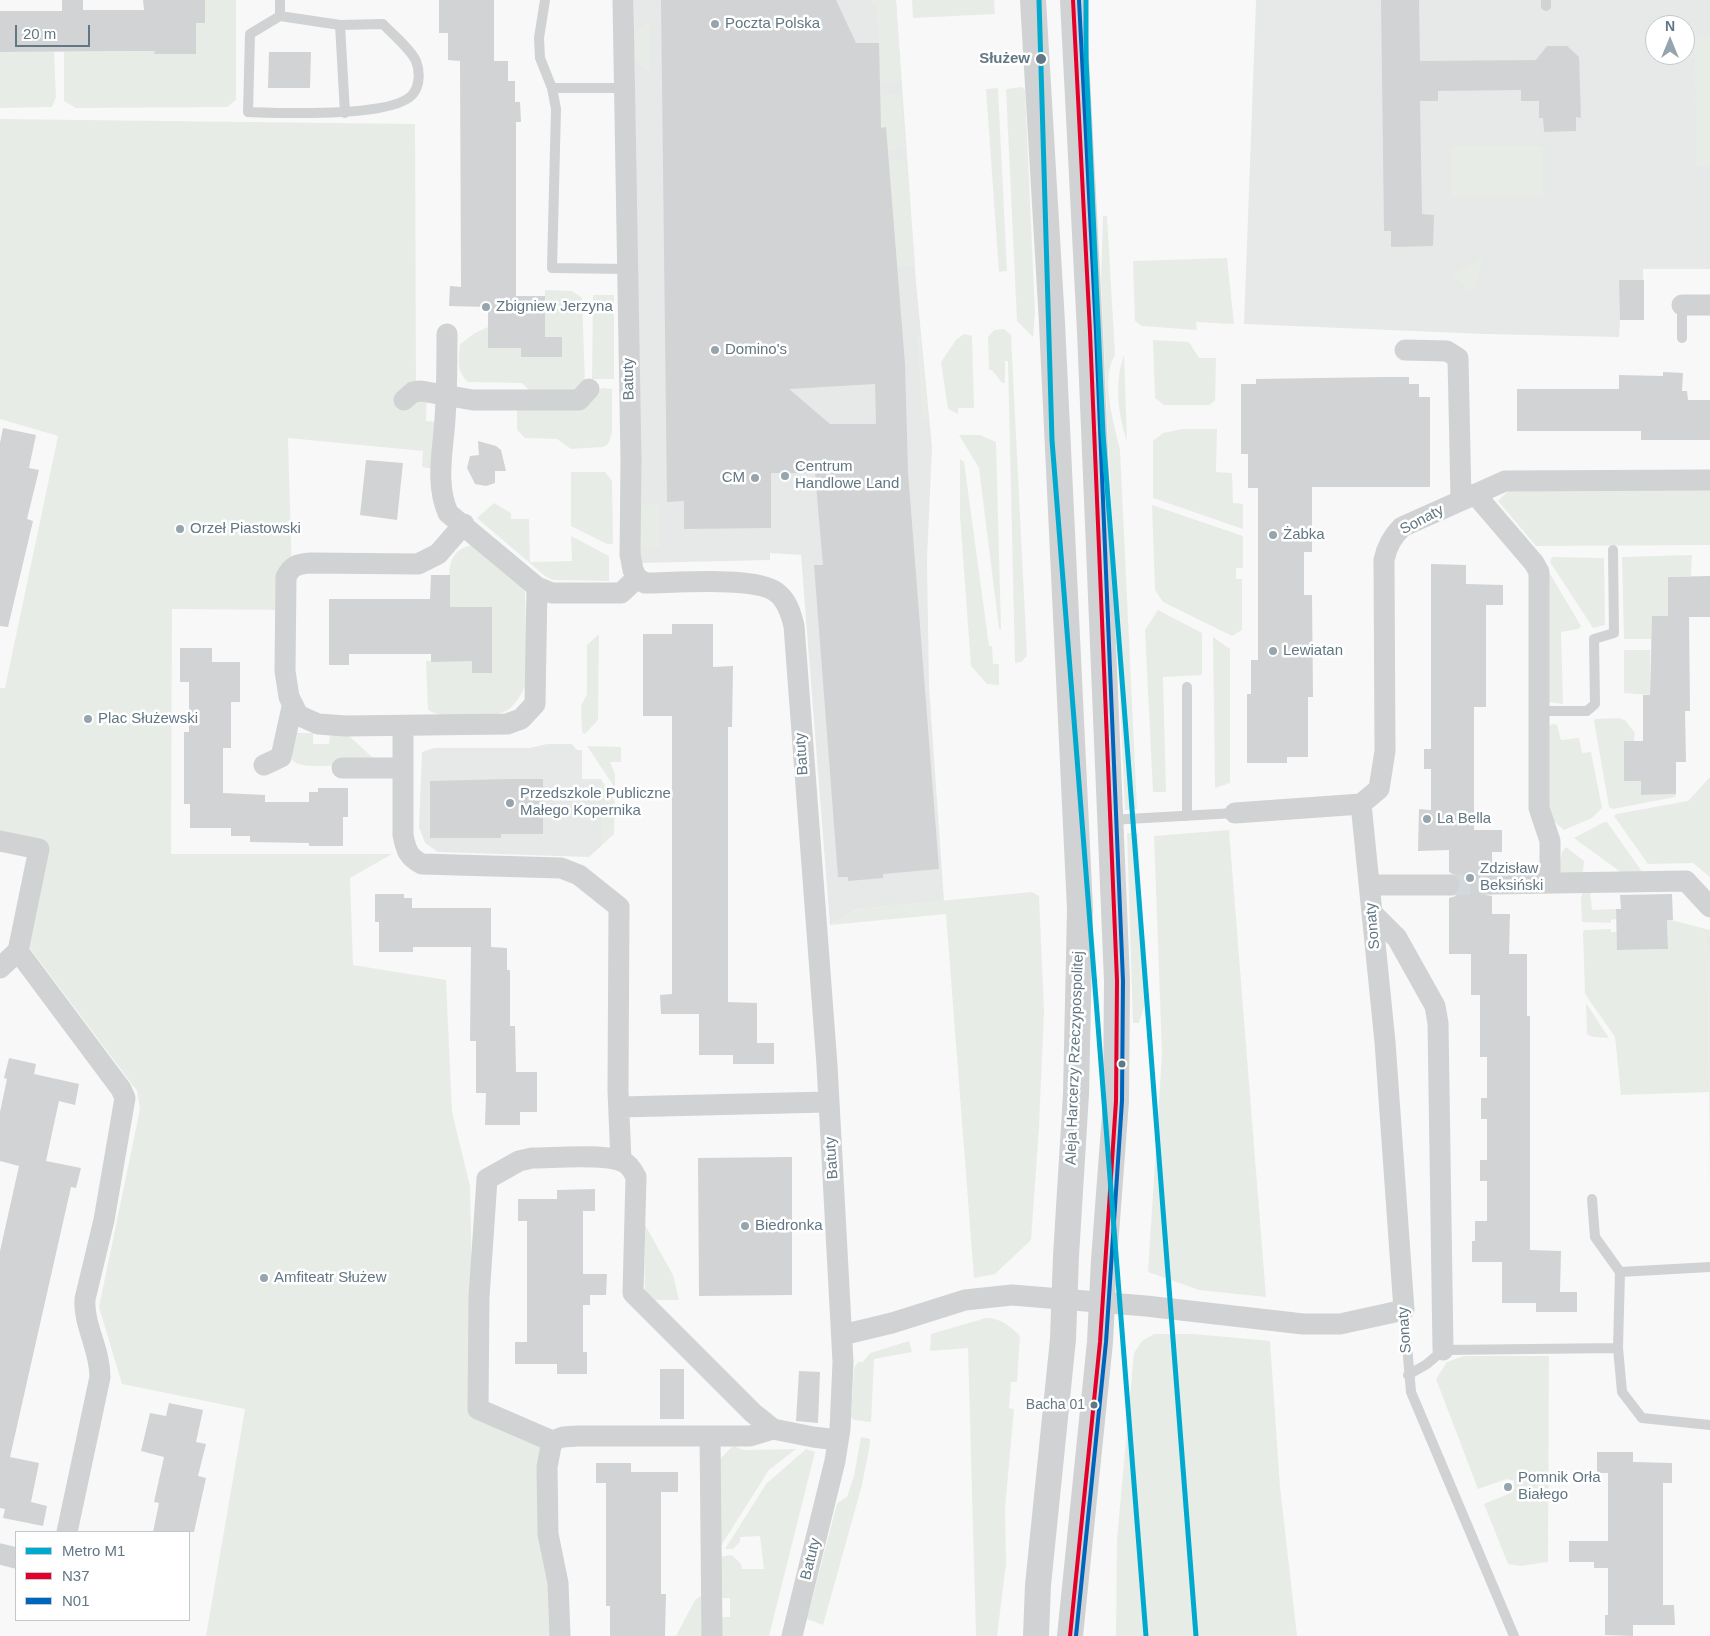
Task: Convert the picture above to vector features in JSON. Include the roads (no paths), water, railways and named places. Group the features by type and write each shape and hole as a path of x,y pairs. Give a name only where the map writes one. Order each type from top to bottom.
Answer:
{"street":[{"name":"Batuty","path":"623,0 631,460 630,554 633,570 637,578 645,583 747,582 775,591 790,612 794,626 828,1102 842,1335 842,1397 838,1440 792,1636"},
{"name":"Aleja Harcerzy Rzeczypospolitej","path":"1032,0 1052,323 1080,909 1076,1094 1063,1339 1038,1585 1036,1636"},
{"path":"1070,1636 1093,1426 1102,1302 1116,1101 1117,981 1090,332 1073,0"},
{"path":"1682,305 1710,305"},
{"path":"447,334 446,394 440,478 442,500 448,513 464,524 537,587 552,593 621,593 637,578"},
{"path":"1405,350 1447,351 1458,358 1468,497 1534,563 1539,572 1539,808 1550,840 1550,883"},
{"path":"404,400 417,391 446,394 473,400 579,400 589,389"},
{"name":"Sonaty","path":"1404,1310 1385,1042 1361,804 1379,789 1385,751 1384,560 1386,551 1392,537 1402,527 1504,481 1710,480"},
{"path":"464,524 438,554 418,564 311,562 296,564 291,568 286,577 285,671 288,697 292,707 298,714 318,724 403,726 508,724 521,719 535,704 537,587"},
{"path":"264,765 280,757 292,707"},
{"path":"403,726 403,835 406,851 412,859 422,864 561,868 579,875 619,907 620,1107 627,1165"},
{"path":"342,768 402,768"},
{"path":"1235,813 1361,804"},
{"path":"0,841 39,849 18,951 0,968"},
{"path":"1492,884 1686,881 1710,907"},
{"path":"1369,885 1449,885"},
{"path":"1372,913 1397,938 1434,1006 1438,1023 1443,1350"},
{"path":"18,951 121,1089 124,1098 104,1220 85,1299 84,1310 100,1361 100,1377 68,1531"},
{"path":"620,1107 828,1102"},
{"path":"773,1428 750,1436 578,1436 563,1437 552,1441 478,1409 479,1298 484,1199 487,1180 519,1161 532,1158 612,1158 627,1165 636,1176 633,1293 753,1413 773,1428 813,1437 838,1440"},
{"path":"842,1335 856,1333 965,1300 987,1296 1023,1294 1303,1324 1340,1324 1404,1310"},
{"path":"710,1437 712,1636"},
{"path":"552,1441 547,1467 548,1534 558,1583 560,1636"},
{"path":"0,1554 15,1558"}],"lane":[{"path":"280,0 280,16"},
{"path":"545,0 539,38 540,58 552,88 556,109 552,268 627,268"},
{"path":"280,16 340,24 382,24 415,58 419,81 413,94 402,102 344,113 248,112 250,34 280,16"},
{"path":"340,24 344,113"},
{"path":"552,88 624,88"},
{"path":"1682,305 1682,338"},
{"path":"1540,711 1587,711 1595,704 1594,639 1614,633 1613,550"},
{"path":"1187,687 1187,816"},
{"path":"1109,820 1235,813"},
{"path":"1592,1199 1595,1237 1620,1272 1618,1348 1622,1392 1642,1418 1710,1425"},
{"path":"1620,1272 1710,1267"},
{"name":"Sonaty","path":"1404,1310 1410,1392 1514,1636"},
{"path":"1408,1375 1427,1364 1443,1350 1618,1348"}],"tunnel":[{"path":"1449,885 1492,884"}],"metro line":[{"name":"M1","path":"1039,0 1052,440 1146,1636"},
{"name":"M1","path":"1086,0 1086,58 1103,434 1196,1636"}],"place":[{"name":"Poczta Polska","path":"715,24"},
{"name":"Służew","path":"1041,59"},
{"name":"Zbigniew Jerzyna","path":"486,307"},
{"name":"Domino's","path":"715,350"},
{"name":"Centrum Handlowe Land","path":"785,476"},
{"name":"CM","path":"755,478"},
{"name":"Orzeł Piastowski","path":"180,529"},
{"name":"Żabka","path":"1273,535"},
{"name":"Lewiatan","path":"1273,651"},
{"name":"Plac Służewski","path":"88,719"},
{"name":"Przedszkole Publiczne Małego Kopernika","path":"510,803"},
{"name":"La Bella","path":"1427,819"},
{"name":"Zdzisław Beksiński","path":"1470,878"},
{"name":"Biedronka","path":"745,1226"},
{"name":"Amfiteatr Służew","path":"264,1278"},
{"name":"Bacha 01","path":"1094,1405"},
{"name":"Pomnik Orła Białego","path":"1508,1487"}]}
